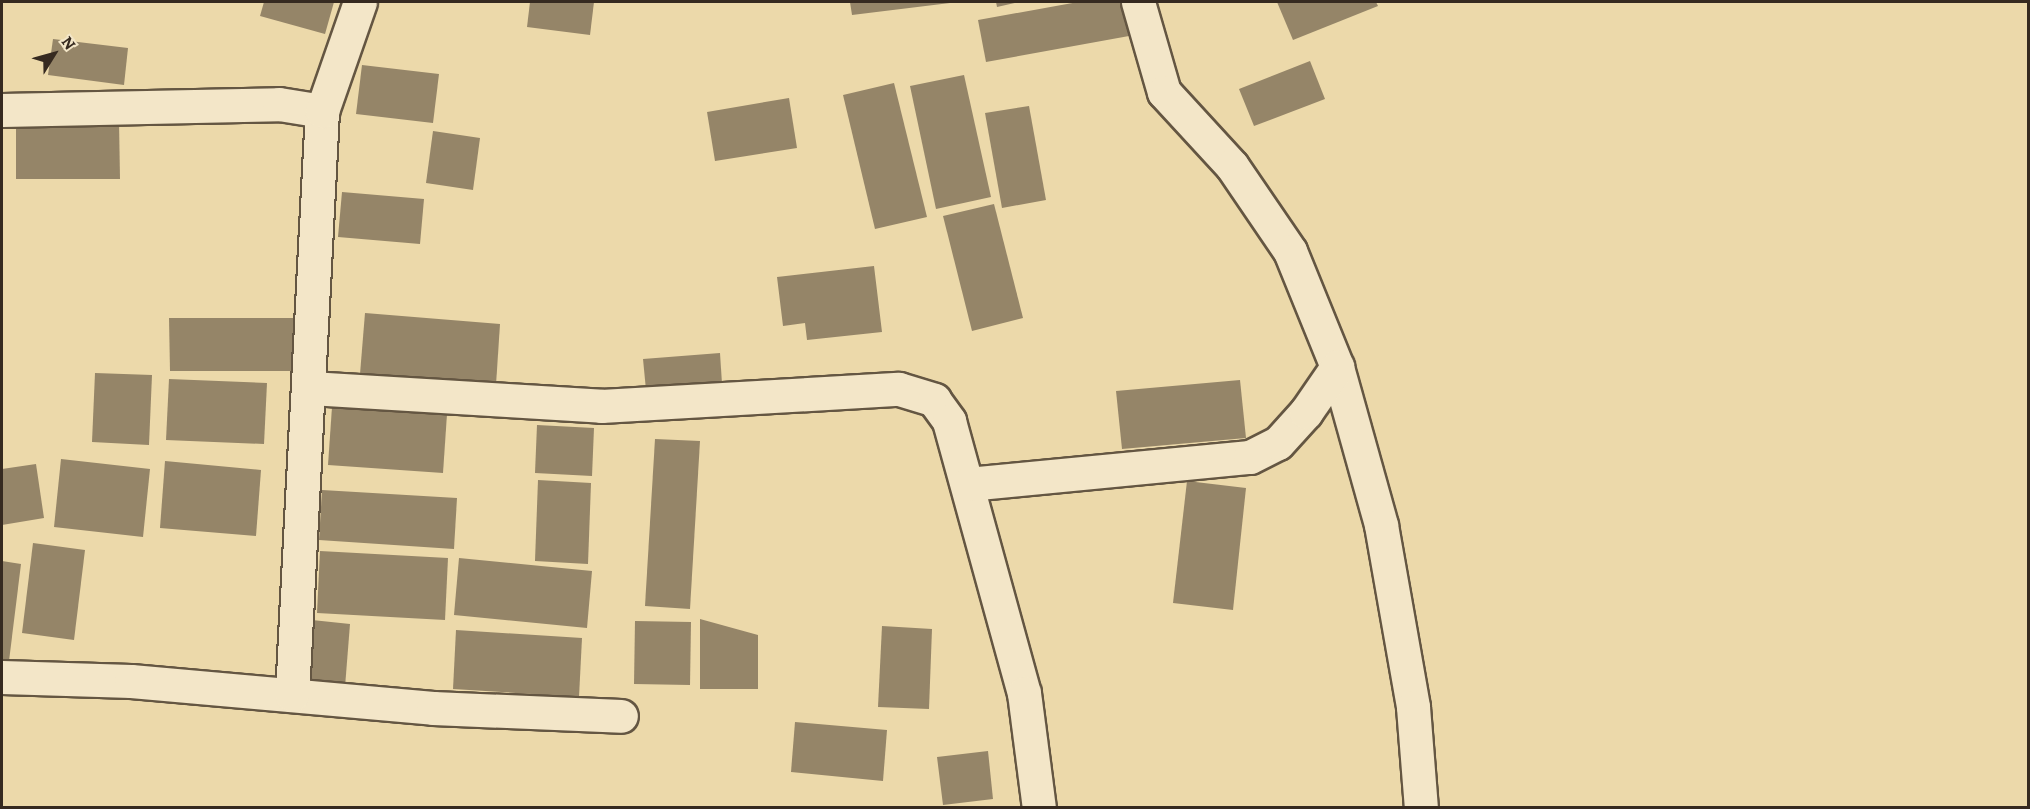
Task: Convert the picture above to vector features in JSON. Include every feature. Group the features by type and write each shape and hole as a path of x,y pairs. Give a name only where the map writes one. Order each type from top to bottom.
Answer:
{"street":[{"path":"292,695 310,388 322,111 360,2"},
{"path":"1138,2 1164,92 1232,166 1284,242 1337,367 1381,525 1413,707 1421,807"},
{"path":"2,110 279,104 322,111"},
{"path":"968,484 1250,457 1278,443 1306,412 1337,367"},
{"path":"310,388 601,406 899,389 934,400 949,421 1024,693 1039,807"},
{"path":"2,677 131,681 433,708 621,716"}],"building":[{"path":"264,2 334,2 325,34 260,16"},
{"path":"530,2 594,2 590,35 527,27"},
{"path":"850,2 950,2 950,3 852,15"},
{"path":"996,2 1019,2 997,7"},
{"path":"1078,2 1123,2 1129,36 986,62 978,20"},
{"path":"1277,2 1376,2 1378,6 1293,40"},
{"path":"53,39 128,48 124,85 48,75"},
{"path":"1310,61 1325,99 1254,126 1239,89"},
{"path":"362,65 439,74 433,123 356,114"},
{"path":"964,75 991,197 936,209 910,86"},
{"path":"894,83 927,217 875,229 843,95"},
{"path":"789,98 797,148 715,161 707,112"},
{"path":"1029,106 1046,200 1002,208 985,113"},
{"path":"119,121 120,179 16,179 16,122"},
{"path":"433,131 480,138 473,190 426,183"},
{"path":"342,192 424,199 420,244 338,237"},
{"path":"994,204 1023,318 972,331 943,216"},
{"path":"874,266 882,332 807,340 805,323 783,326 777,277"},
{"path":"365,313 500,324 496,385 360,374"},
{"path":"169,318 294,318 294,371 170,371"},
{"path":"720,353 722,384 646,390 643,359"},
{"path":"95,373 152,375 149,445 92,442"},
{"path":"169,379 267,383 264,444 166,440"},
{"path":"1240,380 1246,438 1122,449 1116,391"},
{"path":"332,407 447,414 443,473 328,465"},
{"path":"537,425 594,428 592,476 535,473"},
{"path":"655,439 700,441 690,609 645,606"},
{"path":"61,459 150,469 143,537 54,527"},
{"path":"165,461 261,470 256,536 160,528"},
{"path":"36,464 44,518 2,525 2,469"},
{"path":"538,480 591,483 588,564 535,561"},
{"path":"1187,481 1246,488 1233,610 1173,603"},
{"path":"322,490 457,498 454,549 319,540"},
{"path":"33,543 85,550 74,640 22,633"},
{"path":"320,551 448,558 445,620 317,613"},
{"path":"459,558 592,571 587,628 454,615"},
{"path":"2,561 21,564 9,661 2,660"},
{"path":"700,619 758,635 758,689 700,689"},
{"path":"312,620 350,624 345,687 306,683"},
{"path":"635,621 691,622 690,685 634,684"},
{"path":"882,626 932,629 929,709 878,707"},
{"path":"456,630 582,638 579,697 453,689"},
{"path":"795,722 887,730 883,781 791,772"},
{"path":"988,751 993,799 943,805 937,757"}]}
